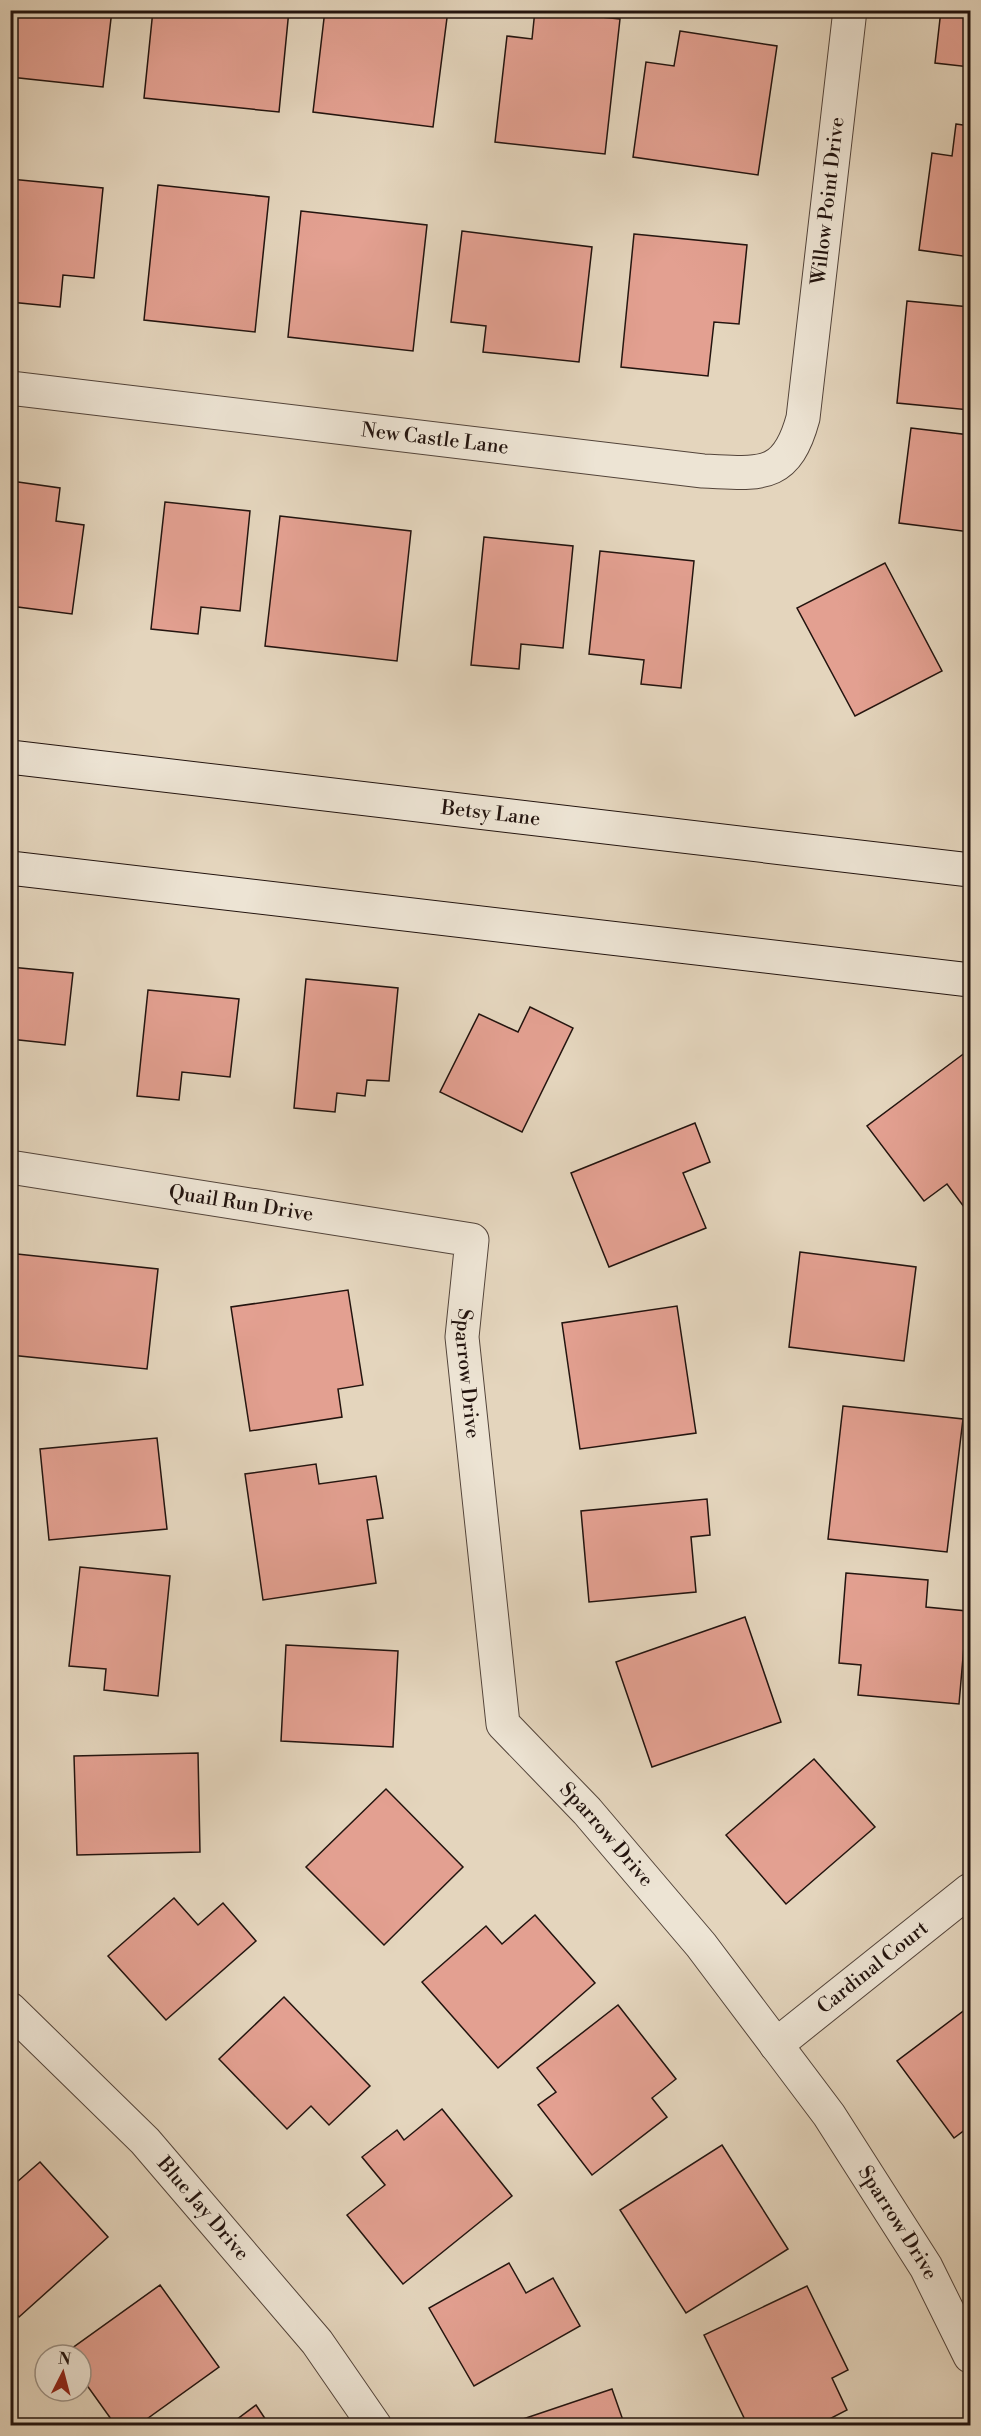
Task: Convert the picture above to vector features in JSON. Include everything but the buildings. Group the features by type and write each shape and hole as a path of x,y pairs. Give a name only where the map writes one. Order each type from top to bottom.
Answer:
{"street":[{"name":"Willow Point Drive","path":"805,393 850,10"},
{"name":"New Castle Lane","path":"10,388 656,465 739,472 760,472 783,462 796,442 803,418 805,393"},
{"name":"Betsy Lane","path":"10,757 970,870"},
{"path":"10,868 970,980"},
{"name":"Quail Run Drive","path":"10,1167 472,1240"},
{"name":"Sparrow Drive","path":"472,1240 462,1337 503,1724 587,1811 686,1927 829,2115 926,2267 970,2356"},
{"name":"Cardinal Court","path":"776,2045 970,1890"},
{"name":"Blue Jay Drive","path":"10,2008 145,2141 317,2342 375,2426"}]}
